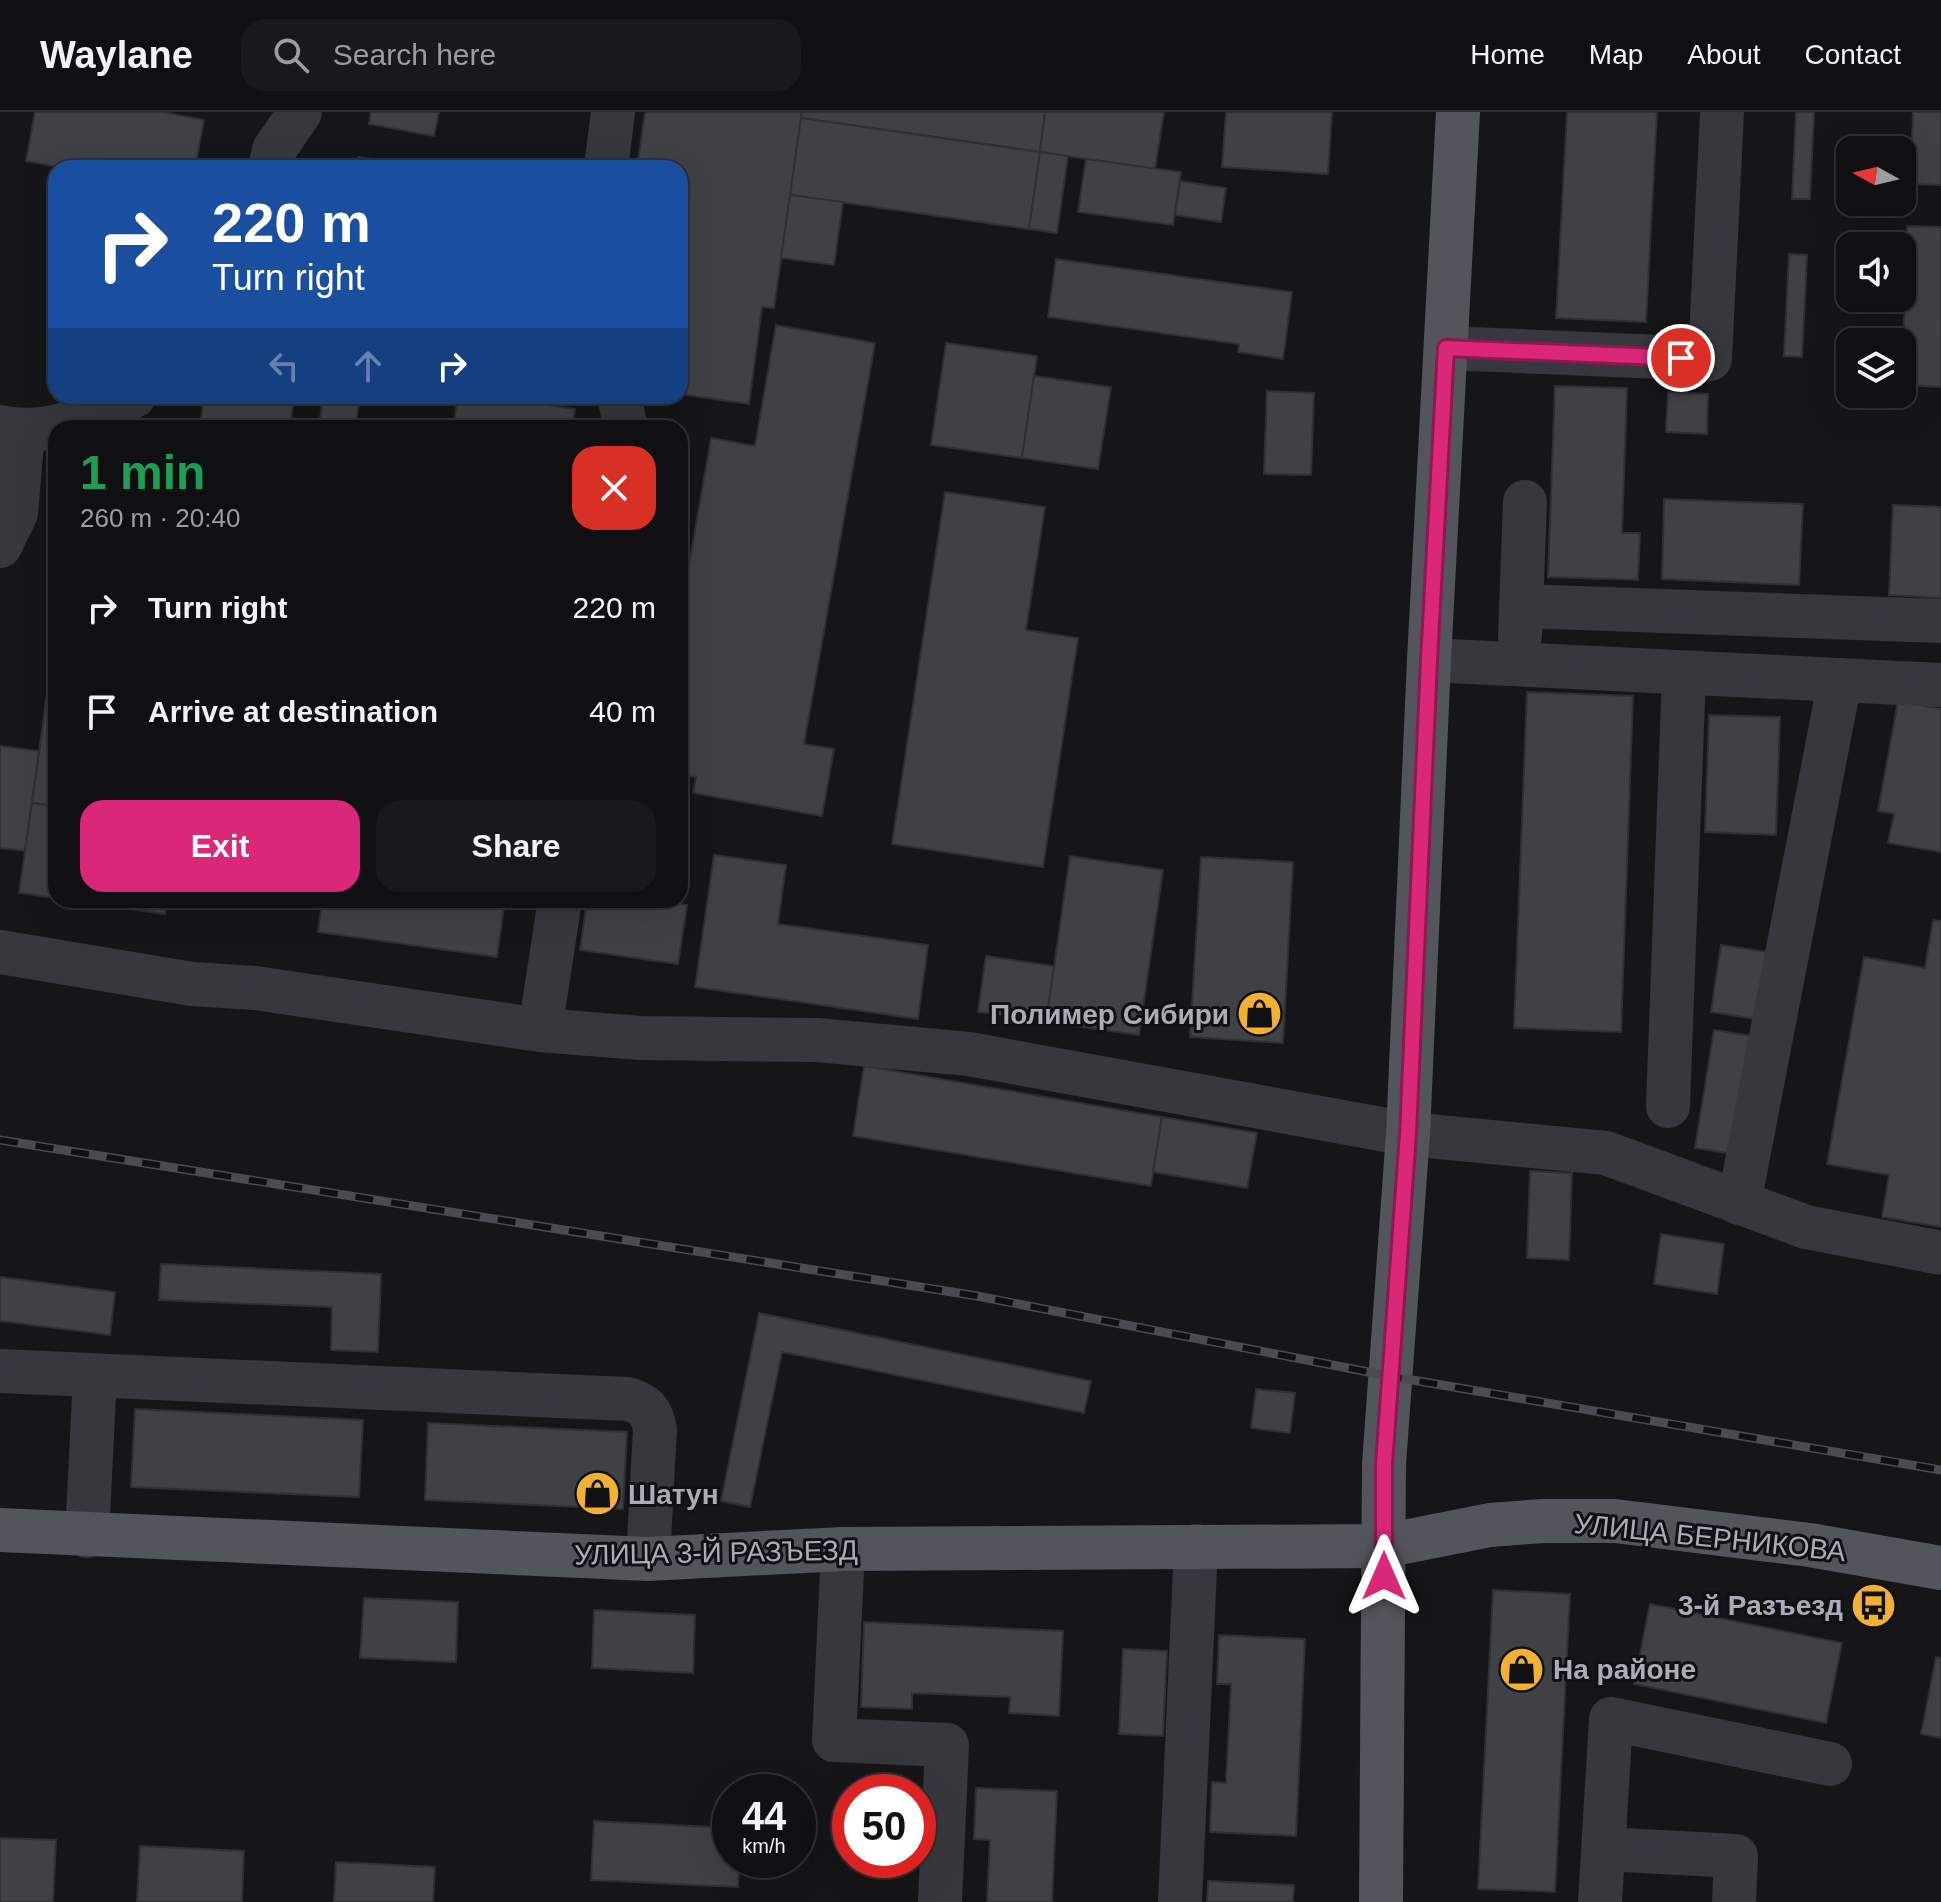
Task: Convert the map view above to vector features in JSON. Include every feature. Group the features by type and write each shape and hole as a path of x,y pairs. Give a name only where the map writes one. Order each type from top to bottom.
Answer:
{"main road":[{"path":"1381,1902 1385,1449 1408,1134 1458,112"},
{"name":"УЛИЦА БЕРНИКОВА","path":"1384,1546 1490,1525 1615,1521 1810,1545 1941,1568"},
{"name":"УЛИЦА 3-Й РАЗЪЕЗД","path":"0,1530 648,1559 843,1549 1384,1546"}],"street":[{"path":"272,160 274,150 300,112"},
{"path":"607,160 613,112"},
{"path":"1446,348 1710,359 1722,112"},
{"path":"78,420 115,404"},
{"path":"0,546 16,513 11,429 48,427"},
{"path":"1519,665 1525,502"},
{"path":"1521,606 1941,621"},
{"path":"1429,660 1941,685"},
{"path":"1668,1106 1684,673"},
{"path":"1739,1203 1840,680"},
{"path":"540,1030 559,908"},
{"path":"0,952 192,984 255,988 540,1030 640,1038 817,1040 969,1054 1408,1134 1606,1153 1806,1227 1941,1253"},
{"path":"0,1371 628,1399 648,1409 655,1429 648,1559"},
{"path":"87,1536 95,1376"},
{"path":"1180,1902 1196,1546"},
{"path":"843,1549 834,1740 947,1745 940,1902"},
{"path":"1600,1902 1611,1719 1830,1764"},
{"path":"1604,1849 1736,1856 1734,1902"}],"building":[{"path":"35,112 163,112 204,120 196,160 48,160 48,165 26,161"},
{"path":"371,112 439,112 434,136 369,124"},
{"path":"645,112 802,112 774,308 762,307 749,404 688,395 688,160 638,160"},
{"path":"802,112 1045,112 1040,152 801,118"},
{"path":"1045,112 1164,112 1155,169 1040,152"},
{"path":"1226,112 1332,112 1328,174 1222,167"},
{"path":"1567,112 1657,112 1646,322 1556,318"},
{"path":"1796,112 1814,112 1810,199 1792,199"},
{"path":"1913,112 1941,112 1941,185 1916,184 1916,136 1912,136"},
{"path":"801,118 1040,152 1029,229 790,195"},
{"path":"1040,152 1068,156 1057,233 1029,229"},
{"path":"1086,159 1181,172 1173,225 1078,212"},
{"path":"1180,181 1226,188 1221,222 1175,215"},
{"path":"790,195 843,202 834,265 781,258"},
{"path":"1907,226 1941,227 1941,387 1916,386 1916,328 1904,328 1904,312 1916,312 1916,232 1907,232"},
{"path":"1789,254 1807,255 1802,357 1784,356"},
{"path":"1056,259 1292,292 1283,359 1238,352 1239,344 1048,317"},
{"path":"776,325 875,343 804,744 834,749 822,816 693,793 696,777 688,776 688,570 711,438 755,446"},
{"path":"946,343 1037,356 1022,458 931,445"},
{"path":"1034,376 1111,387 1098,469 1022,458"},
{"path":"1555,386 1627,388 1622,533 1640,533 1638,580 1548,577"},
{"path":"1267,391 1314,393 1311,475 1264,474"},
{"path":"1668,392 1708,394 1707,434 1666,432"},
{"path":"203,404 293,404 291,420 201,420"},
{"path":"322,404 359,404 356,420 320,420"},
{"path":"457,404 539,404 575,409 573,420 454,420"},
{"path":"945,492 1045,507 1026,630 1078,638 1043,867 892,844"},
{"path":"1664,499 1803,504 1799,585 1662,579"},
{"path":"1893,505 1941,507 1941,598 1889,595"},
{"path":"48,686 48,805 32,803"},
{"path":"1527,692 1633,696 1621,1032 1514,1028"},
{"path":"1898,701 1941,709 1941,852 1888,843 1894,814 1878,811"},
{"path":"1709,715 1780,717 1776,835 1705,832"},
{"path":"0,746 39,751 25,851 0,848"},
{"path":"32,803 48,805 48,897 19,893"},
{"path":"714,855 786,865 778,924 928,945 918,1019 695,987"},
{"path":"1070,856 1163,870 1139,1035 1046,1022"},
{"path":"1201,857 1293,862 1283,1043 1190,1037"},
{"path":"124,908 166,908 165,914"},
{"path":"321,908 504,908 497,957 318,932"},
{"path":"586,908 687,908 678,964 580,950"},
{"path":"1933,920 1941,921 1941,1227 1882,1217 1889,1175 1827,1164 1864,957 1925,968"},
{"path":"1721,945 1774,953 1763,1020 1711,1012"},
{"path":"986,956 1054,966 1046,1022 978,1012"},
{"path":"1714,1030 1752,1036 1734,1154 1695,1148"},
{"path":"864,1066 1162,1117 1151,1186 853,1136"},
{"path":"1162,1117 1257,1133 1247,1188 1153,1172"},
{"path":"1530,1171 1572,1173 1569,1260 1527,1258"},
{"path":"1661,1234 1724,1244 1717,1294 1654,1284"},
{"path":"161,1264 381,1274 378,1352 331,1350 332,1307 159,1300"},
{"path":"0,1277 115,1292 110,1335 0,1321"},
{"path":"759,1313 1091,1381 1084,1413 782,1352 750,1507 721,1501"},
{"path":"1256,1389 1295,1393 1290,1433 1251,1428"},
{"path":"135,1409 363,1420 359,1497 131,1487"},
{"path":"428,1423 627,1432 623,1509 425,1500"},
{"path":"1493,1590 1570,1594 1555,1892 1478,1889"},
{"path":"364,1598 458,1602 456,1662 360,1658"},
{"path":"1650,1604 1842,1643 1826,1723 1634,1684"},
{"path":"594,1610 695,1615 693,1673 592,1668"},
{"path":"864,1622 1063,1631 1059,1716 1009,1713 1010,1697 912,1693 912,1709 861,1707"},
{"path":"1219,1635 1305,1639 1296,1836 1210,1832 1212,1782 1226,1783 1231,1684 1217,1684"},
{"path":"1123,1649 1167,1651 1163,1736 1119,1734"},
{"path":"1936,1657 1941,1658 1941,1738 1921,1734"},
{"path":"976,1788 1057,1791 1052,1902 987,1902 990,1840 974,1839"},
{"path":"594,1821 712,1827 712,1878 738,1878 738,1887 591,1880"},
{"path":"0,1838 56,1840 53,1902 0,1902"},
{"path":"140,1846 244,1851 242,1902 137,1902"},
{"path":"336,1862 435,1867 433,1902 334,1902"},
{"path":"1208,1881 1294,1885 1293,1902 1207,1902"}],"railway":[{"path":"0,1140 977,1296 1389,1376 1941,1470"}],"place":[{"name":"Полимер Сибири","path":"1260,1014"},
{"name":"Шатун","path":"597,1494"},
{"name":"3-й Разъезд","path":"1874,1605"},
{"name":"На районе","path":"1522,1669"}],"route":[{"path":"1384,1576 1384,1464 1408,1134 1446,348 1681,358"}]}
